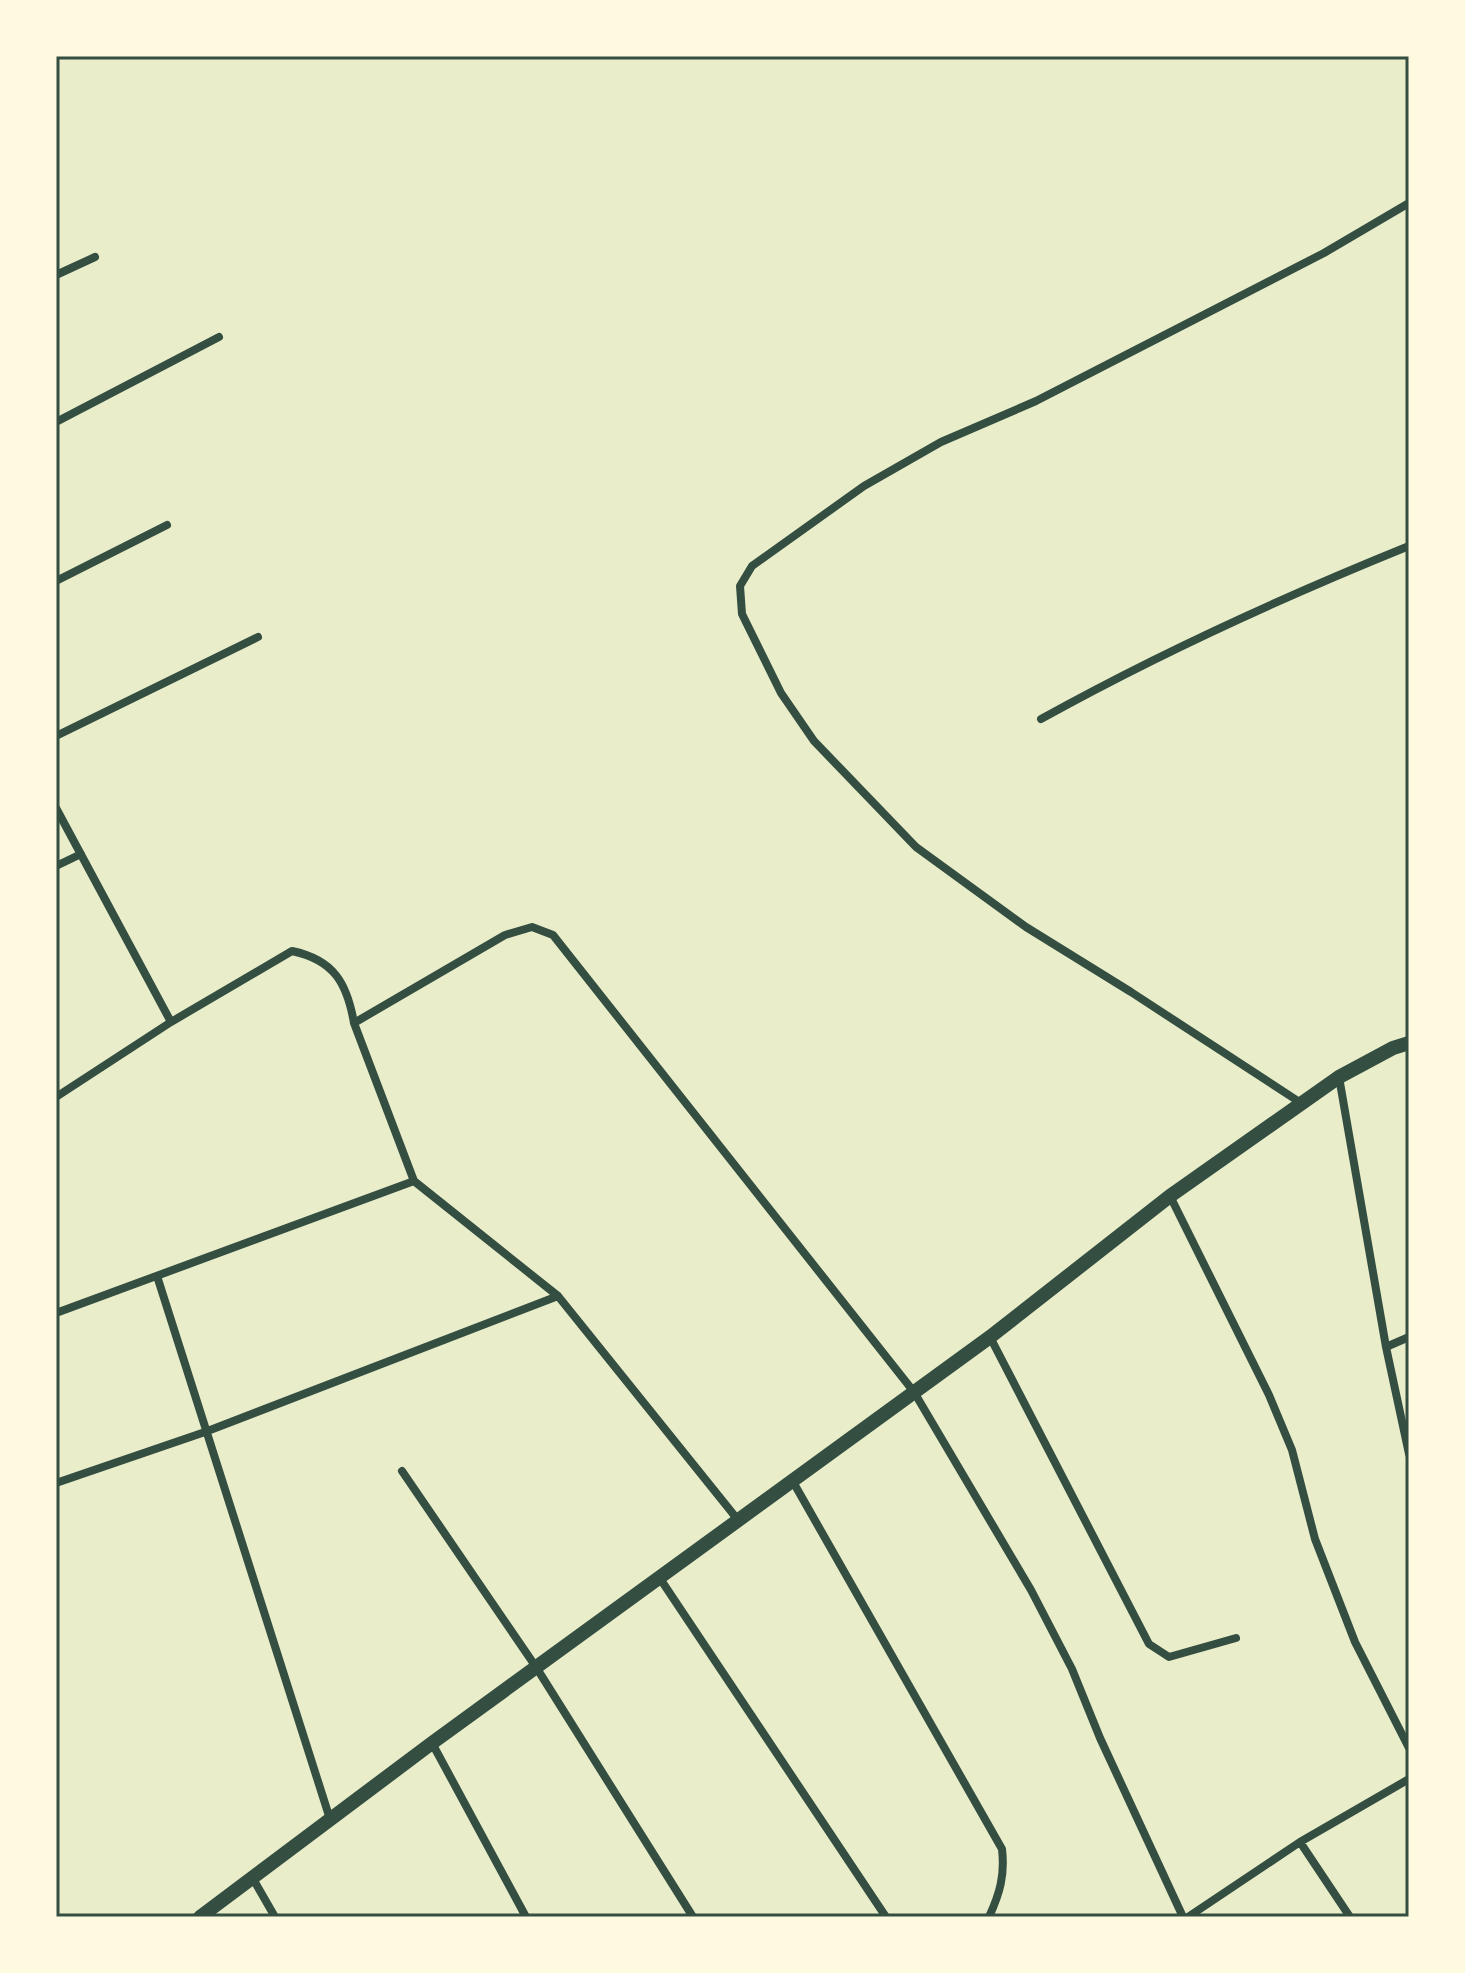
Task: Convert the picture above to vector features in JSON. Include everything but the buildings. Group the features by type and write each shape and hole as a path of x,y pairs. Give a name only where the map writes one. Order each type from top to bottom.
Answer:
{"street":[{"path":"1302,1104 1026,927 916,847 814,741 781,693 742,614 740,586 752,566 864,486 941,442 1036,401 1324,253 1409,203"},
{"path":"56,275 95,257"},
{"path":"56,422 219,337"},
{"path":"56,581 167,525"},
{"path":"1041,719 1121,674 1262,607 1409,546"},
{"path":"56,736 258,637"},
{"path":"56,808 171,1022"},
{"path":"56,866 81,854"},
{"path":"354,1023 505,935 532,927 553,935 914,1392 1031,1590 1072,1669 1100,1738 1185,1917 1300,1842 1409,1779"},
{"path":"56,1097 171,1022 292,951 314,956 334,972 349,999 354,1023 414,1181 558,1296 738,1520"},
{"path":"200,1917 432,1743 990,1337 1170,1196 1339,1077 1393,1048 1409,1043"},
{"path":"1339,1077 1386,1347 1409,1454"},
{"path":"56,1313 414,1181"},
{"path":"1170,1196 1269,1395 1292,1450 1315,1539 1355,1642 1409,1748"},
{"path":"157,1276 330,1819"},
{"path":"56,1483 205,1432 558,1296"},
{"path":"990,1337 1149,1644 1169,1657 1236,1638"},
{"path":"1386,1347 1409,1337"},
{"path":"402,1471 536,1667 693,1917"},
{"path":"792,1480 1002,1849 1004,1869 1001,1891 989,1917"},
{"path":"659,1577 886,1917"},
{"path":"432,1743 526,1917"},
{"path":"1300,1842 1350,1917"},
{"path":"251,1876 275,1917"}]}
